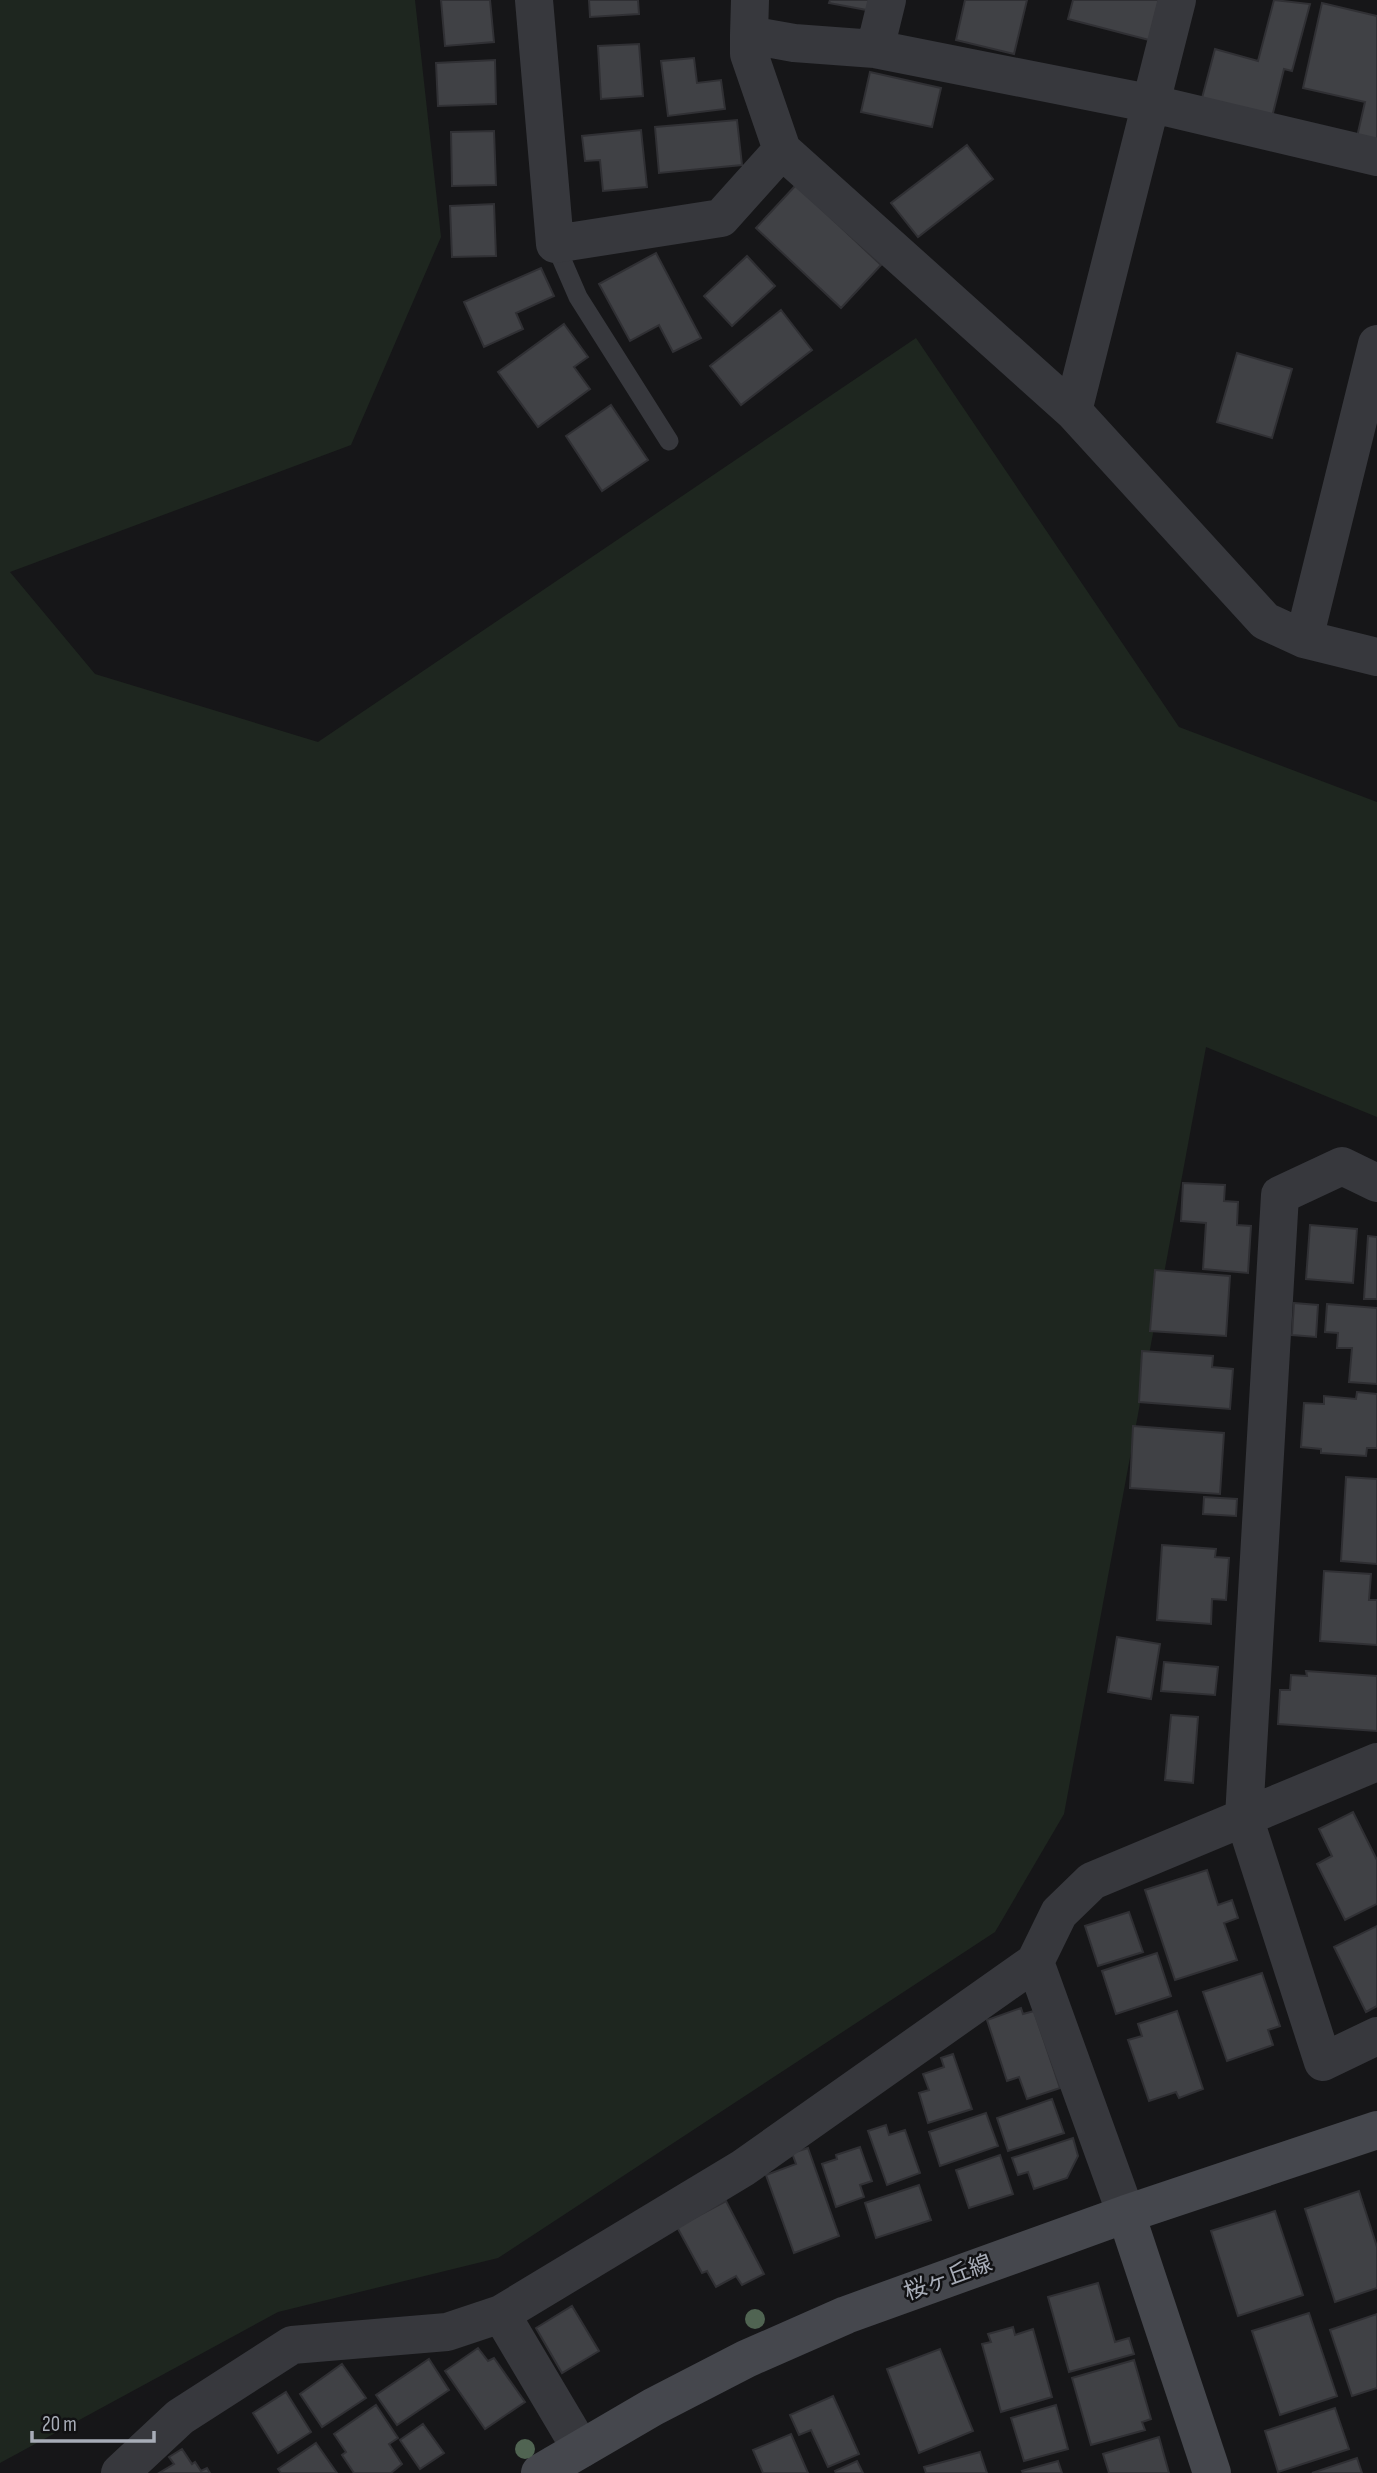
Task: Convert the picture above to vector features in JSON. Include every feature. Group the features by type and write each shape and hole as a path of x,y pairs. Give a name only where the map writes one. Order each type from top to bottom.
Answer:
{"street":[{"path":"534,0 555,244 720,218 782,150"},
{"path":"875,49 887,0"},
{"path":"1073,411 1153,104 1177,0"},
{"path":"1377,157 1153,104 875,49 794,43 749,18 749,54 782,150 1073,411 1265,621 1304,639 1377,657"},
{"path":"1304,639 1377,344"},
{"path":"1377,1183 1342,1166 1280,1195 1244,1817 1323,2062 1377,2036"},
{"path":"120,2473 180,2417 292,2345 447,2332 501,2314 743,2168 1035,1962 1059,1913 1092,1881 1377,1762"},
{"path":"1035,1962 1126,2214 1212,2473"},
{"name":"桜ヶ丘線","path":"540,2473 653,2407 746,2358 846,2315 1126,2214 1377,2130"},
{"path":"501,2314 581,2449"}],"lane":[{"path":"555,244 578,297 669,441"}],"shaded area":[{"path":"0,0 415,0 441,237 351,445 10,572 95,674 318,742 916,338 1179,727 1377,802 1377,1117 1206,1047 1064,1814 995,1932 498,2258 278,2312 0,2463"}],"building":[{"path":"441,0 490,0 494,42 445,46"},
{"path":"589,0 638,0 639,14 590,17"},
{"path":"830,0 874,0 872,11 829,3"},
{"path":"965,0 1027,0 1014,54 956,40"},
{"path":"1073,0 1159,0 1149,40 1068,19"},
{"path":"1274,0 1310,4 1292,71 1284,69 1272,117 1202,98 1215,49 1258,61"},
{"path":"1322,3 1377,16 1377,142 1357,137 1365,102 1303,88"},
{"path":"639,44 643,96 601,99 598,46"},
{"path":"694,58 697,83 721,80 725,109 668,116 661,61"},
{"path":"495,60 496,104 438,106 436,63"},
{"path":"870,72 941,88 932,127 861,112"},
{"path":"737,120 742,165 659,173 655,127"},
{"path":"641,130 647,187 603,191 600,160 585,161 582,136"},
{"path":"494,131 496,185 452,186 451,132"},
{"path":"967,145 993,179 918,237 891,203"},
{"path":"796,185 881,265 841,308 756,228"},
{"path":"494,204 496,256 452,257 450,206"},
{"path":"656,253 701,338 673,352 659,325 630,341 599,284"},
{"path":"747,256 775,286 732,326 704,296"},
{"path":"541,268 554,296 516,313 523,329 484,347 464,302"},
{"path":"781,310 812,350 741,405 710,366"},
{"path":"564,324 588,357 574,367 590,389 538,427 498,372"},
{"path":"1237,353 1292,369 1272,438 1217,422"},
{"path":"611,405 648,460 602,491 566,436"},
{"path":"1183,1183 1225,1185 1224,1201 1238,1202 1237,1225 1251,1226 1248,1273 1203,1269 1206,1223 1181,1221"},
{"path":"1310,1225 1357,1229 1353,1283 1306,1279"},
{"path":"1368,1236 1377,1237 1377,1299 1364,1299"},
{"path":"1155,1270 1230,1276 1226,1336 1150,1331"},
{"path":"1294,1303 1318,1305 1316,1337 1292,1335"},
{"path":"1327,1304 1377,1308 1377,1384 1349,1382 1352,1348 1337,1348 1338,1333 1325,1332"},
{"path":"1142,1351 1213,1356 1212,1367 1233,1369 1230,1409 1139,1402"},
{"path":"1357,1392 1377,1394 1377,1448 1367,1448 1366,1456 1321,1453 1321,1449 1301,1447 1304,1403 1324,1404 1324,1396 1356,1399"},
{"path":"1133,1426 1224,1433 1220,1494 1130,1488"},
{"path":"1346,1477 1377,1479 1377,1564 1341,1561"},
{"path":"1204,1497 1237,1499 1236,1516 1203,1514"},
{"path":"1162,1545 1216,1549 1215,1557 1229,1558 1226,1600 1212,1599 1211,1624 1157,1620"},
{"path":"1324,1571 1371,1574 1369,1600 1377,1600 1377,1645 1320,1641"},
{"path":"1117,1637 1160,1644 1151,1699 1108,1692"},
{"path":"1164,1662 1218,1667 1215,1695 1161,1691"},
{"path":"1306,1671 1377,1676 1377,1731 1278,1724 1280,1690 1290,1690 1291,1675 1307,1676"},
{"path":"1171,1715 1198,1717 1193,1783 1165,1780"},
{"path":"1353,1812 1377,1860 1377,1904 1345,1920 1317,1864 1332,1856 1319,1829"},
{"path":"1207,1870 1218,1905 1232,1900 1238,1918 1224,1923 1237,1960 1175,1980 1145,1890"},
{"path":"1129,1912 1143,1952 1098,1966 1085,1926"},
{"path":"1377,1926 1377,2006 1366,2012 1334,1947"},
{"path":"1157,1953 1171,1996 1116,2014 1102,1971"},
{"path":"1262,1973 1280,2026 1268,2030 1273,2045 1227,2061 1203,1992"},
{"path":"1021,2008 1023,2014 1034,2011 1060,2088 1027,2099 1019,2077 1007,2081 987,2020"},
{"path":"1177,2011 1203,2089 1179,2098 1176,2092 1149,2101 1128,2040 1142,2036 1138,2024"},
{"path":"953,2054 972,2109 928,2123 919,2093 929,2090 923,2074 944,2067 941,2058"},
{"path":"1052,2099 1064,2133 1008,2151 997,2118"},
{"path":"986,2113 998,2146 940,2166 929,2132"},
{"path":"886,2125 889,2135 905,2130 920,2173 887,2185 868,2131"},
{"path":"1073,2138 1078,2156 1067,2178 1034,2189 1028,2172 1018,2175 1012,2158"},
{"path":"860,2147 872,2181 860,2185 864,2197 836,2207 822,2164 837,2159 836,2155"},
{"path":"808,2148 839,2236 794,2253 766,2175 796,2164 792,2153"},
{"path":"1000,2155 1013,2194 969,2208 956,2170"},
{"path":"919,2185 931,2220 876,2238 865,2203"},
{"path":"1359,2191 1377,2247 1377,2288 1335,2302 1305,2209"},
{"path":"726,2201 764,2274 742,2285 736,2276 716,2287 707,2271 702,2273 677,2227"},
{"path":"1275,2211 1303,2295 1238,2316 1211,2231"},
{"path":"1098,2283 1115,2342 1129,2338 1134,2354 1069,2372 1048,2297"},
{"path":"572,2306 599,2351 562,2373 536,2328"},
{"path":"1309,2313 1337,2396 1280,2415 1252,2331"},
{"path":"1377,2314 1377,2388 1352,2396 1330,2330"},
{"path":"1013,2327 1015,2335 1033,2329 1052,2397 1001,2412 982,2344 991,2342 988,2334"},
{"path":"478,2348 488,2361 494,2358 525,2402 485,2429 445,2371"},
{"path":"940,2349 973,2431 919,2453 887,2369"},
{"path":"429,2359 449,2390 397,2425 376,2395"},
{"path":"1134,2360 1151,2419 1142,2422 1145,2430 1091,2445 1072,2378"},
{"path":"342,2364 366,2398 322,2427 300,2394"},
{"path":"286,2392 311,2432 278,2453 253,2413"},
{"path":"833,2396 859,2454 828,2467 811,2430 799,2435 790,2415"},
{"path":"376,2405 398,2438 389,2444 402,2464 391,2473 354,2473 342,2455 346,2452 334,2434"},
{"path":"1056,2405 1068,2449 1024,2461 1011,2418"},
{"path":"1335,2408 1349,2449 1278,2472 1265,2431"},
{"path":"423,2424 444,2453 420,2469 400,2440"},
{"path":"791,2434 808,2473 763,2473 753,2450"},
{"path":"1159,2437 1169,2473 1109,2473 1103,2454"},
{"path":"316,2443 337,2473 281,2473 278,2469"},
{"path":"182,2449 192,2464 195,2462 201,2471 207,2468 210,2473 159,2473 174,2464 169,2457"},
{"path":"980,2452 987,2473 926,2473 924,2467"},
{"path":"1357,2458 1362,2473 1312,2473"},
{"path":"857,2461 863,2473 836,2473 835,2471"},
{"path":"1058,2461 1062,2473 1022,2471"}]}
